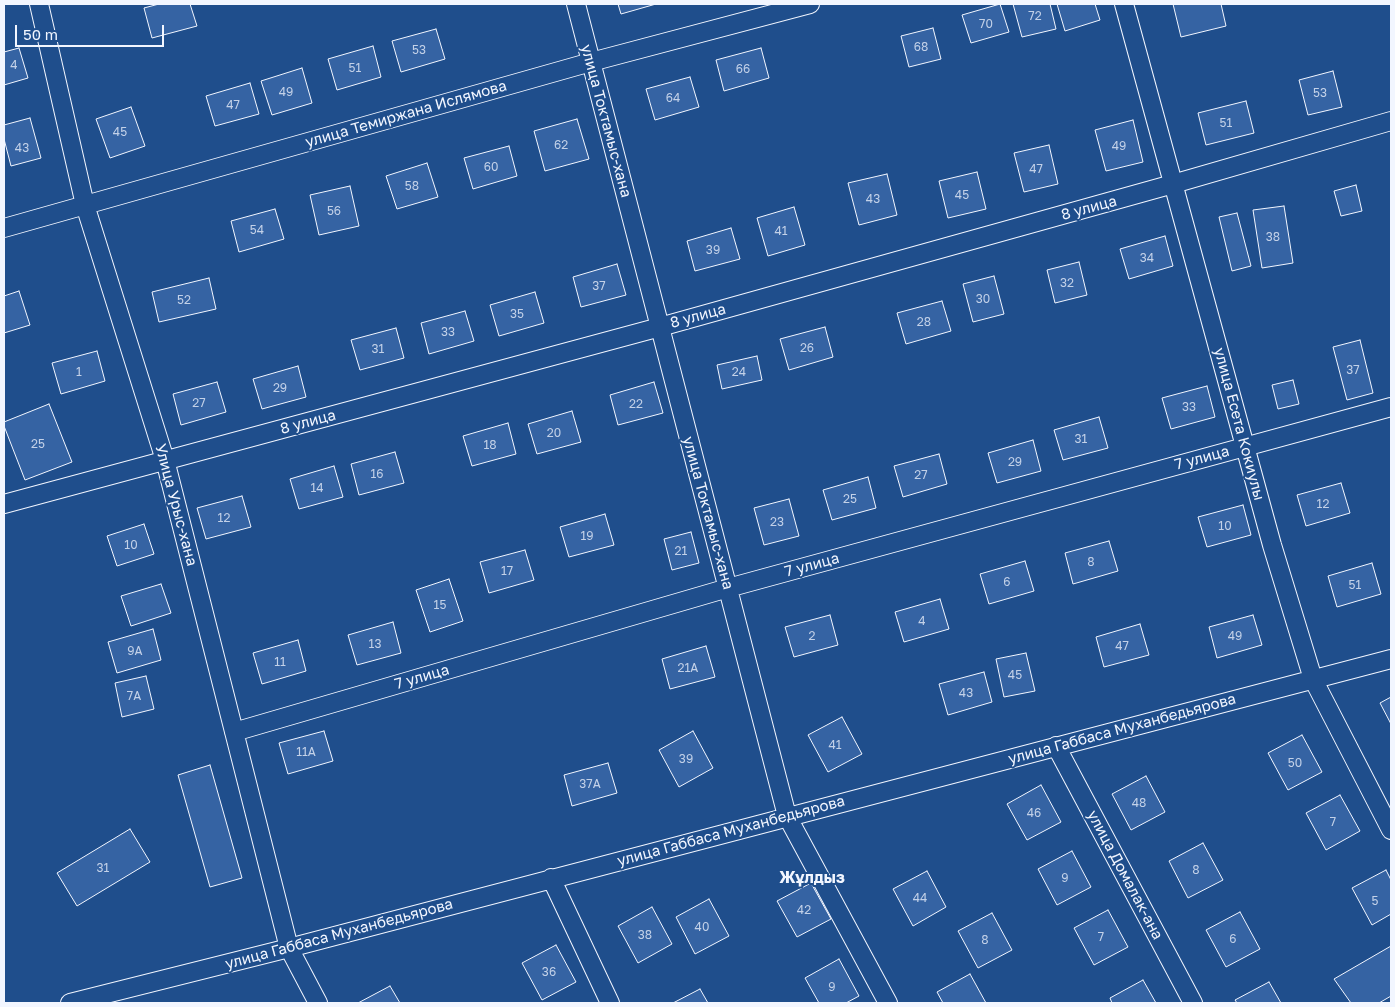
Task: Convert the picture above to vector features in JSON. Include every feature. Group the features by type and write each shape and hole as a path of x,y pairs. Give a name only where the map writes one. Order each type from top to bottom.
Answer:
{"street":[{"name":"Улица Урыс-хана","path":"39,4 84,205 165,460 289,948 318,1003"},
{"name":"улица Токтамыс-хана","path":"576,4 788,816 888,1003"},
{"name":"улица Темиржана Ислямова","path":"4,228 591,62 810,4"},
{"name":"улица Есета Кокиулы","path":"1124,4 1272,545 1313,679 1391,830"},
{"name":"8 улица","path":"4,504 660,327 1173,184 1391,121"},
{"name":"7 улица","path":"234,732 728,588 1391,407"},
{"name":"улица Габбаса Муханбедьярова","path":"70,1003 289,948 1391,659"},
{"name":"улица Домалак-ана","path":"1056,746 1193,1003"},
{"path":"551,878 610,1003"}],"building":[{"path":"159,4 190,4 197,26 152,38 144,8"},
{"path":"618,4 656,4 621,14"},
{"path":"1000,4 1009,32 971,43 962,15"},
{"path":"1013,4 1050,4 1056,29 1022,37"},
{"path":"1057,4 1095,4 1100,20 1065,31"},
{"path":"1173,4 1221,4 1226,26 1181,37"},
{"path":"933,28 941,59 909,67 901,36"},
{"path":"436,29 445,59 401,72 392,41"},
{"path":"373,46 381,77 337,90 328,59"},
{"path":"19,48 28,78 4,85 4,52"},
{"path":"761,48 769,78 724,91 716,60"},
{"path":"302,68 312,103 272,115 261,81"},
{"path":"1333,71 1342,107 1308,115 1299,80"},
{"path":"690,77 699,107 655,120 646,89"},
{"path":"250,83 259,114 215,126 206,96"},
{"path":"1246,101 1254,133 1206,145 1198,113"},
{"path":"131,107 145,146 110,158 96,119"},
{"path":"30,118 41,158 11,166 4,139 4,125"},
{"path":"577,119 589,159 545,171 534,131"},
{"path":"1133,120 1143,162 1106,171 1095,130"},
{"path":"1049,145 1058,184 1024,192 1014,153"},
{"path":"509,146 517,176 473,189 464,158"},
{"path":"427,163 438,197 397,209 386,176"},
{"path":"977,172 986,209 948,218 939,181"},
{"path":"887,174 897,215 859,225 848,183"},
{"path":"1356,185 1362,211 1341,216 1334,191"},
{"path":"350,186 359,226 319,235 310,195"},
{"path":"1284,206 1293,263 1262,268 1253,210"},
{"path":"794,207 805,245 768,256 757,218"},
{"path":"275,209 284,239 239,252 231,221"},
{"path":"1237,213 1251,266 1232,271 1219,217"},
{"path":"731,228 740,259 695,271 687,241"},
{"path":"1165,236 1173,266 1129,279 1120,249"},
{"path":"1079,262 1087,295 1055,303 1047,270"},
{"path":"617,264 626,295 581,307 573,277"},
{"path":"994,276 1004,314 973,322 963,284"},
{"path":"209,278 216,309 159,322 152,292"},
{"path":"19,291 30,325 4,333 4,296"},
{"path":"535,292 544,323 499,336 490,305"},
{"path":"942,301 951,331 906,344 897,313"},
{"path":"465,311 474,341 429,354 421,323"},
{"path":"825,327 833,357 789,370 780,339"},
{"path":"396,328 404,358 360,370 351,340"},
{"path":"1360,340 1373,393 1347,400 1333,347"},
{"path":"97,351 105,381 61,394 52,363"},
{"path":"757,356 762,380 722,389 717,365"},
{"path":"298,366 306,397 262,409 253,379"},
{"path":"1293,380 1299,404 1278,409 1272,385"},
{"path":"217,382 226,412 181,425 173,394"},
{"path":"654,382 663,413 618,425 610,395"},
{"path":"1207,386 1215,417 1171,429 1162,398"},
{"path":"49,404 72,462 25,480 4,422"},
{"path":"572,411 581,442 537,454 528,424"},
{"path":"1099,417 1108,448 1063,460 1054,430"},
{"path":"508,423 516,454 472,466 463,436"},
{"path":"1033,440 1041,471 997,483 988,453"},
{"path":"395,452 404,483 359,495 351,464"},
{"path":"939,454 947,484 903,497 894,466"},
{"path":"334,466 343,497 299,509 290,479"},
{"path":"868,477 876,508 832,520 823,490"},
{"path":"1341,483 1350,513 1306,526 1297,495"},
{"path":"242,496 251,527 206,539 197,508"},
{"path":"789,499 799,536 764,545 754,508"},
{"path":"1243,505 1251,535 1207,547 1198,517"},
{"path":"605,514 614,545 569,557 560,527"},
{"path":"144,524 154,554 117,566 107,536"},
{"path":"691,532 699,563 672,570 664,539"},
{"path":"1109,541 1118,571 1073,584 1065,553"},
{"path":"525,550 534,580 489,593 480,562"},
{"path":"1025,561 1034,591 989,604 980,574"},
{"path":"1372,563 1381,594 1337,607 1328,576"},
{"path":"449,579 463,621 430,632 416,590"},
{"path":"161,584 171,613 131,626 121,596"},
{"path":"940,599 949,629 904,642 895,612"},
{"path":"830,615 838,645 794,657 785,627"},
{"path":"1253,615 1262,645 1217,658 1209,627"},
{"path":"393,622 401,653 357,665 348,635"},
{"path":"1140,624 1149,655 1104,667 1096,637"},
{"path":"153,629 161,660 117,673 108,642"},
{"path":"298,640 306,671 262,684 253,653"},
{"path":"706,646 715,677 670,689 662,659"},
{"path":"1026,653 1035,691 1004,697 996,659"},
{"path":"984,672 992,702 948,715 939,684"},
{"path":"146,676 154,709 122,717 115,683"},
{"path":"1391,697 1391,724 1380,703"},
{"path":"842,717 862,754 828,772 808,735"},
{"path":"324,731 333,761 288,774 279,743"},
{"path":"693,731 713,768 679,787 659,750"},
{"path":"1302,735 1322,772 1288,790 1268,753"},
{"path":"608,763 617,793 572,806 564,775"},
{"path":"210,765 242,878 210,887 178,775"},
{"path":"1146,776 1165,812 1131,830 1112,794"},
{"path":"1041,785 1061,822 1027,840 1007,804"},
{"path":"1340,795 1360,831 1326,850 1306,813"},
{"path":"130,829 150,862 77,906 57,873"},
{"path":"1203,843 1223,880 1188,898 1169,861"},
{"path":"1072,851 1091,887 1057,905 1038,869"},
{"path":"1386,870 1391,880 1391,914 1372,925 1352,888"},
{"path":"927,871 946,907 913,926 893,889"},
{"path":"811,883 831,919 797,937 777,901"},
{"path":"709,899 729,936 695,954 676,917"},
{"path":"652,907 672,944 638,963 618,926"},
{"path":"1108,910 1128,947 1094,965 1074,928"},
{"path":"1240,912 1260,949 1226,967 1206,930"},
{"path":"992,913 1012,950 978,968 958,931"},
{"path":"556,945 576,982 542,1000 522,963"},
{"path":"1391,946 1391,996 1379,1003 1351,1003 1334,979"},
{"path":"839,959 859,996 846,1003 819,1003 805,978"},
{"path":"970,974 986,1003 943,1003 937,992"},
{"path":"1143,980 1156,1003 1112,1003 1110,998"},
{"path":"1269,982 1281,1003 1237,1003 1235,1000"},
{"path":"390,986 400,1003 358,1003"},
{"path":"700,989 708,1003 673,1003"}],"district":[{"name":"Жұлдыз","path":"812,878"}]}
